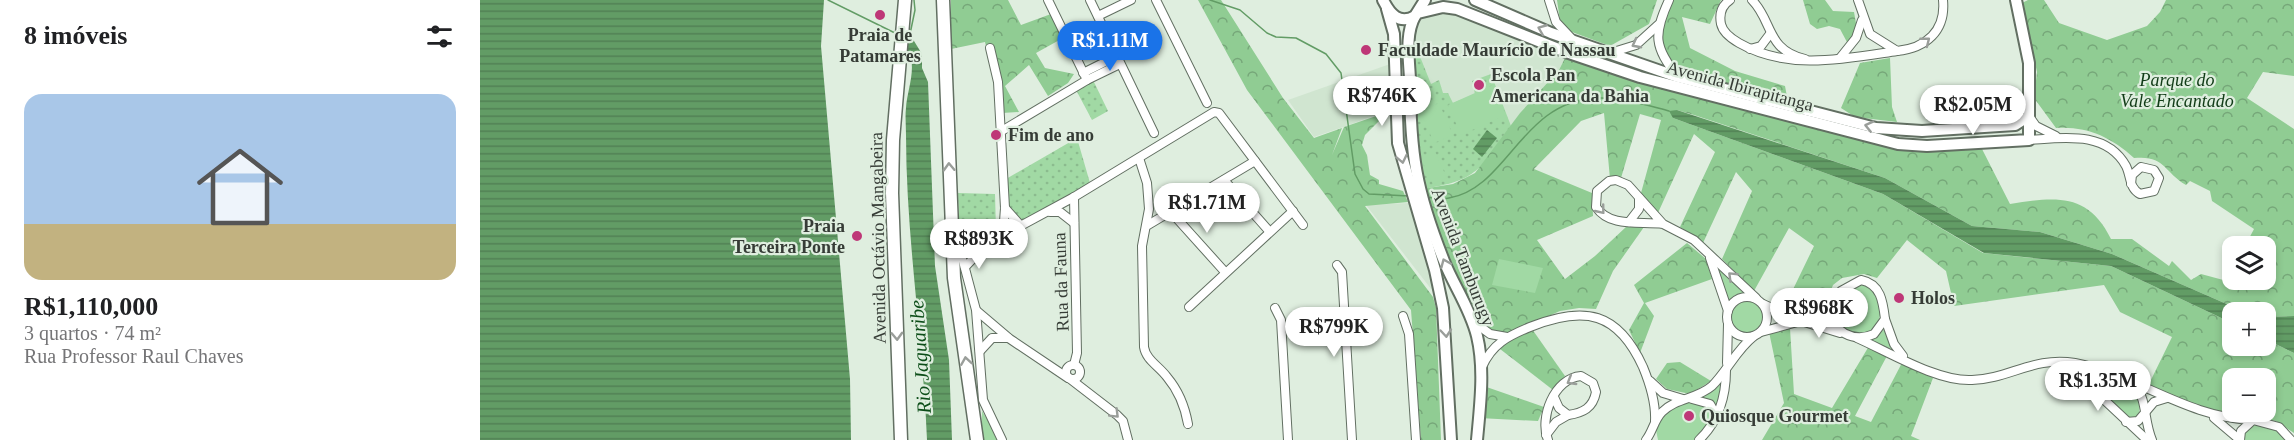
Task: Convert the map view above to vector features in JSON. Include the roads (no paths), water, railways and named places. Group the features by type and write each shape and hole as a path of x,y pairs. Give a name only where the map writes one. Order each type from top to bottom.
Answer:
{"main road":[{"name":"Avenida Octávio Mangabeira","path":"901,440 892,193 904,0"},
{"path":"943,0 955,288 976,440"},
{"name":"Avenida Tamburugy","path":"1414,188 1409,41 1417,14 1425,0"},
{"name":"Avenida Ibirapitanga","path":"1475,0 1677,82 1888,130 1922,131 2019,124 2029,116"},
{"path":"2016,0 2029,63 2029,140"},
{"path":"1385,5 1400,19 1417,14"},
{"name":"Avenida Tamburugy","path":"1385,5 1395,46 1397,130 1422,214 1443,308 1451,440"},
{"name":"Avenida Ibirapitanga","path":"1417,14 1443,7 1457,9 1566,52 1898,144 1917,146 2029,140"},
{"path":"1975,126 1981,134 1977,143"},
{"path":"1991,126 1987,135 1992,142"},
{"name":"Avenida Tamburugy","path":"1422,214 1473,321 1479,346 1480,372 1477,440"},
{"path":"1443,308 1452,300 1465,303"}],"street":[{"path":"1048,0 1085,76"},
{"path":"1090,0 1154,133"},
{"path":"1098,16 1131,0"},
{"path":"1156,0 1207,103"},
{"path":"1550,0 1556,22 1573,40"},
{"path":"1669,0 1659,24 1657,39 1661,54 1677,82"},
{"path":"1730,0 1720,14 1722,29 1749,49 1782,60 1839,58 1917,47 1932,38 1942,22 1943,0"},
{"path":"1752,0 1770,34 1793,55 1813,60"},
{"path":"1858,0 1863,19 1875,39 1897,51"},
{"path":"1839,58 1856,38 1863,19"},
{"path":"1608,53 1636,45 1659,24"},
{"path":"1749,49 1761,46 1770,34"},
{"path":"990,48 998,82 1005,208 1003,235"},
{"path":"1000,132 1085,76 1118,60"},
{"path":"965,267 987,244 1074,197 1214,112 1219,114 1303,225"},
{"path":"999,116 1014,123"},
{"name":"Avenida Ibirapitanga","path":"2029,116 2036,126 2056,136"},
{"name":"Avenida Ibirapitanga","path":"2029,140 2056,136 2089,140 2109,149 2121,159 2146,166"},
{"path":"1139,158 1149,196 1148,225 1142,246 1145,353 1168,378 1179,396 1188,424"},
{"path":"2121,159 2131,184 2140,194 2154,191 2159,178 2154,170 2146,166 2134,171 2131,184"},
{"path":"1148,225 1255,161"},
{"path":"1224,180 1269,231"},
{"path":"1646,440 1654,424 1668,408 1708,389 1767,320 1759,301 1688,236 1662,224 1615,221 1603,216 1594,202 1597,191 1604,183 1616,180 1628,185 1662,224"},
{"name":"Rua da Fauna","path":"1071,366 1077,353 1074,197"},
{"path":"1629,222 1639,209 1639,198"},
{"path":"1005,208 1022,226"},
{"path":"1188,307 1293,211"},
{"path":"1048,212 1060,212 1074,224"},
{"path":"1171,212 1225,272"},
{"path":"952,242 965,267 976,310 983,400 1002,440"},
{"path":"1699,440 1708,430 1722,404 1726,368 1728,311 1708,254"},
{"path":"1336,265 1341,272 1352,440"},
{"path":"1728,322 1740,336 1756,334 1801,321 1831,304 1847,285 1867,281 1879,292 1894,344 1906,359"},
{"path":"1728,311 1737,299 1746,296 1801,321 1857,338 1944,377 1972,381 1997,376 2032,364 2064,362 2088,366 2210,416 2240,440"},
{"path":"1831,304 1832,320 1844,334"},
{"path":"1275,308 1281,320 1288,440"},
{"path":"976,310 985,321 1069,378 1117,415 1123,422 1128,440"},
{"path":"1403,316 1409,334 1416,440"},
{"path":"1480,372 1489,354 1507,337 1566,316 1601,320 1622,332 1629,339 1648,378 1655,404 1655,440"},
{"path":"1857,338 1874,334 1885,319"},
{"path":"1473,321 1490,334 1507,337"},
{"path":"980,351 992,338 1010,339"},
{"path":"2064,362 2147,440"},
{"path":"1048,365 1059,368 1071,366"},
{"path":"1069,378 1077,378 1080,374 1071,366"},
{"path":"1069,378 1065,371 1071,366"},
{"path":"1576,376 1586,377 1593,383 1596,392 1590,407 1556,422 1547,437 1545,416 1554,397 1566,382 1576,376"},
{"path":"2101,396 2107,385 2116,377"},
{"path":"1648,378 1663,393 1710,404 1714,411 1714,420"},
{"path":"2136,386 2144,402 2152,440"},
{"path":"1554,397 1559,408 1568,415"},
{"path":"2126,422 2134,423 2154,402 2167,398"},
{"path":"2210,416 2222,417"},
{"path":"2240,440 2241,431 2251,422"},
{"path":"2260,422 2279,428 2290,440"}],"waterway":[{"name":"Rio Jaguaribe","path":"828,0 897,34"},
{"path":"910,34 915,10 914,0"},
{"path":"1210,0 1240,10 1267,33 1276,37 1296,38 1326,54 1341,73 1355,174 1363,189 1369,194 1409,196"},
{"path":"1426,197 1446,199 1469,191 1486,179 1532,128 1550,113 1571,103 1597,98 1615,99 1669,111"}],"place":[{"name":"Praia de Patamares","path":"880,15"},
{"name":"Faculdade Maurício de Nassau","path":"1366,50"},
{"name":"Escola Pan Americana da Bahia","path":"1479,85"},
{"name":"Fim de ano","path":"996,135"},
{"name":"Praia Terceira Ponte","path":"857,236"},
{"name":"Holos","path":"1899,298"},
{"name":"Quiosque Gourmet","path":"1689,416"}],"park label":[{"name":"Parque do Vale Encantado","path":"2177,90"}]}
